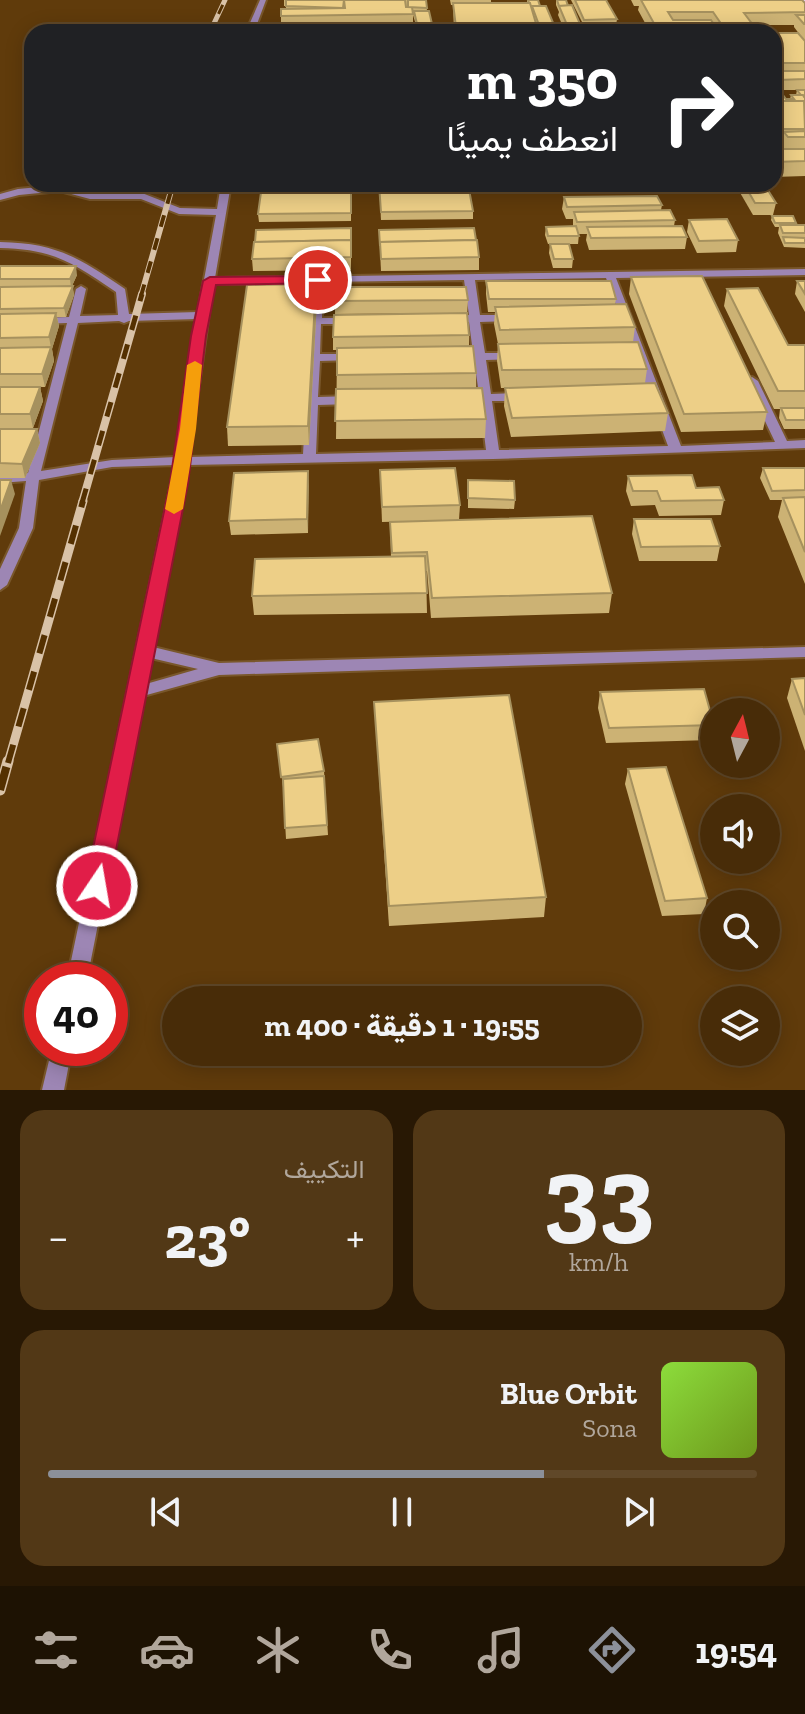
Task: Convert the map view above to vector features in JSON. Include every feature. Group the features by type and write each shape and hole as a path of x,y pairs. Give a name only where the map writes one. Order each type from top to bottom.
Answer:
{"main road":[{"path":"793,0 805,13"}],"street":[{"path":"253,24 263,0"},
{"path":"0,197 33,192"},
{"path":"75,192 90,196 142,196 179,211 222,212"},
{"path":"81,962 183,461 203,315 225,192"},
{"path":"0,245 55,250 76,260 121,291 124,320"},
{"path":"210,281 805,272"},
{"path":"700,274 707,289"},
{"path":"610,276 676,450"},
{"path":"469,278 493,455"},
{"path":"309,458 318,280"},
{"path":"0,585 26,528 33,479 47,430 57,352 71,321 74,289 112,285"},
{"path":"28,321 203,315"},
{"path":"610,316 625,315"},
{"path":"443,319 520,317"},
{"path":"316,321 364,320"},
{"path":"625,354 640,353"},
{"path":"449,357 523,356"},
{"path":"314,358 374,357"},
{"path":"748,374 783,445"},
{"path":"640,393 656,392"},
{"path":"452,399 530,397"},
{"path":"313,401 359,400"},
{"path":"32,430 47,430"},
{"path":"0,479 33,479 94,465 183,461 676,450 805,444"},
{"path":"0,550 17,550"},
{"path":"146,651 219,669"},
{"path":"138,692 219,669 805,652"},
{"path":"53,1090 58,1066"}],"building":[{"path":"286,0 344,0 343,8 286,6"},
{"path":"344,0 405,0 406,7 412,7 413,14 281,16 281,9 345,8"},
{"path":"408,0 426,0 427,8 408,7"},
{"path":"528,0 538,0 540,6 531,8"},
{"path":"557,0 566,0 568,6 559,6"},
{"path":"575,0 606,0 617,19 584,20"},
{"path":"641,0 802,0 805,3 805,12 744,13 752,24 721,24 713,12 668,12 673,20 711,20 714,24 654,24"},
{"path":"453,3 530,3 536,24 456,24"},
{"path":"572,5 580,24 567,24 559,6"},
{"path":"532,6 546,6 554,24 539,24"},
{"path":"414,11 429,11 432,24 417,24"},
{"path":"796,15 805,15 805,24 804,24"},
{"path":"782,33 798,33 805,41 805,63 782,63"},
{"path":"782,71 805,71 805,79 782,80"},
{"path":"782,94 786,99 794,99 791,95 803,95 805,101 782,101"},
{"path":"782,101 804,101 805,129 782,129"},
{"path":"805,131 805,137 788,137 784,132"},
{"path":"782,149 805,149 805,161 782,162"},
{"path":"261,192 351,192 351,213 258,214"},
{"path":"380,192 469,192 473,211 381,212"},
{"path":"749,192 769,192 776,203 755,203"},
{"path":"657,196 662,205 567,207 564,197"},
{"path":"670,210 675,220 577,222 574,212"},
{"path":"772,216 793,216 796,223 775,223"},
{"path":"727,219 738,240 699,241 689,220"},
{"path":"780,225 805,225 805,233 783,233"},
{"path":"576,226 579,236 548,236 546,227"},
{"path":"682,226 687,237 591,238 587,227"},
{"path":"351,228 351,240 255,242 256,230"},
{"path":"474,228 476,240 380,242 380,246 379,230"},
{"path":"783,237 805,238 805,243 785,243"},
{"path":"351,240 351,257 252,259 254,242"},
{"path":"477,240 479,257 381,259 380,242"},
{"path":"550,244 569,244 573,259 554,259"},
{"path":"0,266 76,266 70,279 0,279"},
{"path":"702,276 767,412 684,414 631,277"},
{"path":"486,281 611,281 616,299 489,299"},
{"path":"797,281 805,281 805,294"},
{"path":"316,284 308,426 227,427 247,285"},
{"path":"73,286 64,308 0,309 0,287"},
{"path":"335,287 466,287 468,300 335,301"},
{"path":"758,288 788,345 805,345 805,391 778,391 727,289"},
{"path":"626,304 635,327 500,330 495,307"},
{"path":"56,313 49,337 0,338 0,314"},
{"path":"467,313 469,335 333,337 334,315"},
{"path":"638,342 647,369 502,370 498,344"},
{"path":"473,346 476,373 337,375 337,348"},
{"path":"51,347 42,374 0,374 0,348"},
{"path":"655,383 668,413 512,418 505,388"},
{"path":"0,387 40,387 30,414 0,414"},
{"path":"482,388 486,419 335,421 336,389"},
{"path":"781,408 805,408 805,420 786,420"},
{"path":"0,429 37,429 22,464 0,463"},
{"path":"455,468 460,505 382,507 380,470"},
{"path":"763,468 805,468 805,490 772,491"},
{"path":"308,471 307,519 229,521 234,473"},
{"path":"692,475 696,488 719,487 724,500 661,501 657,491 633,491 628,476"},
{"path":"0,480 11,480 0,511"},
{"path":"468,480 514,481 515,500 468,498"},
{"path":"805,497 805,552 783,498"},
{"path":"592,516 612,593 432,598 427,552 392,553 390,522"},
{"path":"634,519 711,519 720,546 641,547"},
{"path":"425,556 427,593 252,596 255,559"},
{"path":"805,678 805,715 792,679"},
{"path":"704,689 706,698 700,698 700,725 609,728 600,692"},
{"path":"509,695 546,897 389,906 374,702"},
{"path":"318,739 324,771 281,777 277,744"},
{"path":"666,767 704,890 700,890 700,898 665,901 628,769"},
{"path":"324,776 327,825 285,828 283,779"}],"railway":[{"path":"214,24 225,0"},
{"path":"141,296 171,192"},
{"path":"82,503 142,294"},
{"path":"8,763 83,501"},
{"path":"0,790 8,761"}],"slow traffic":[{"path":"174,509 195,365"}],"route":[{"path":"97,886 179,483 199,336 210,281 318,280"}]}
